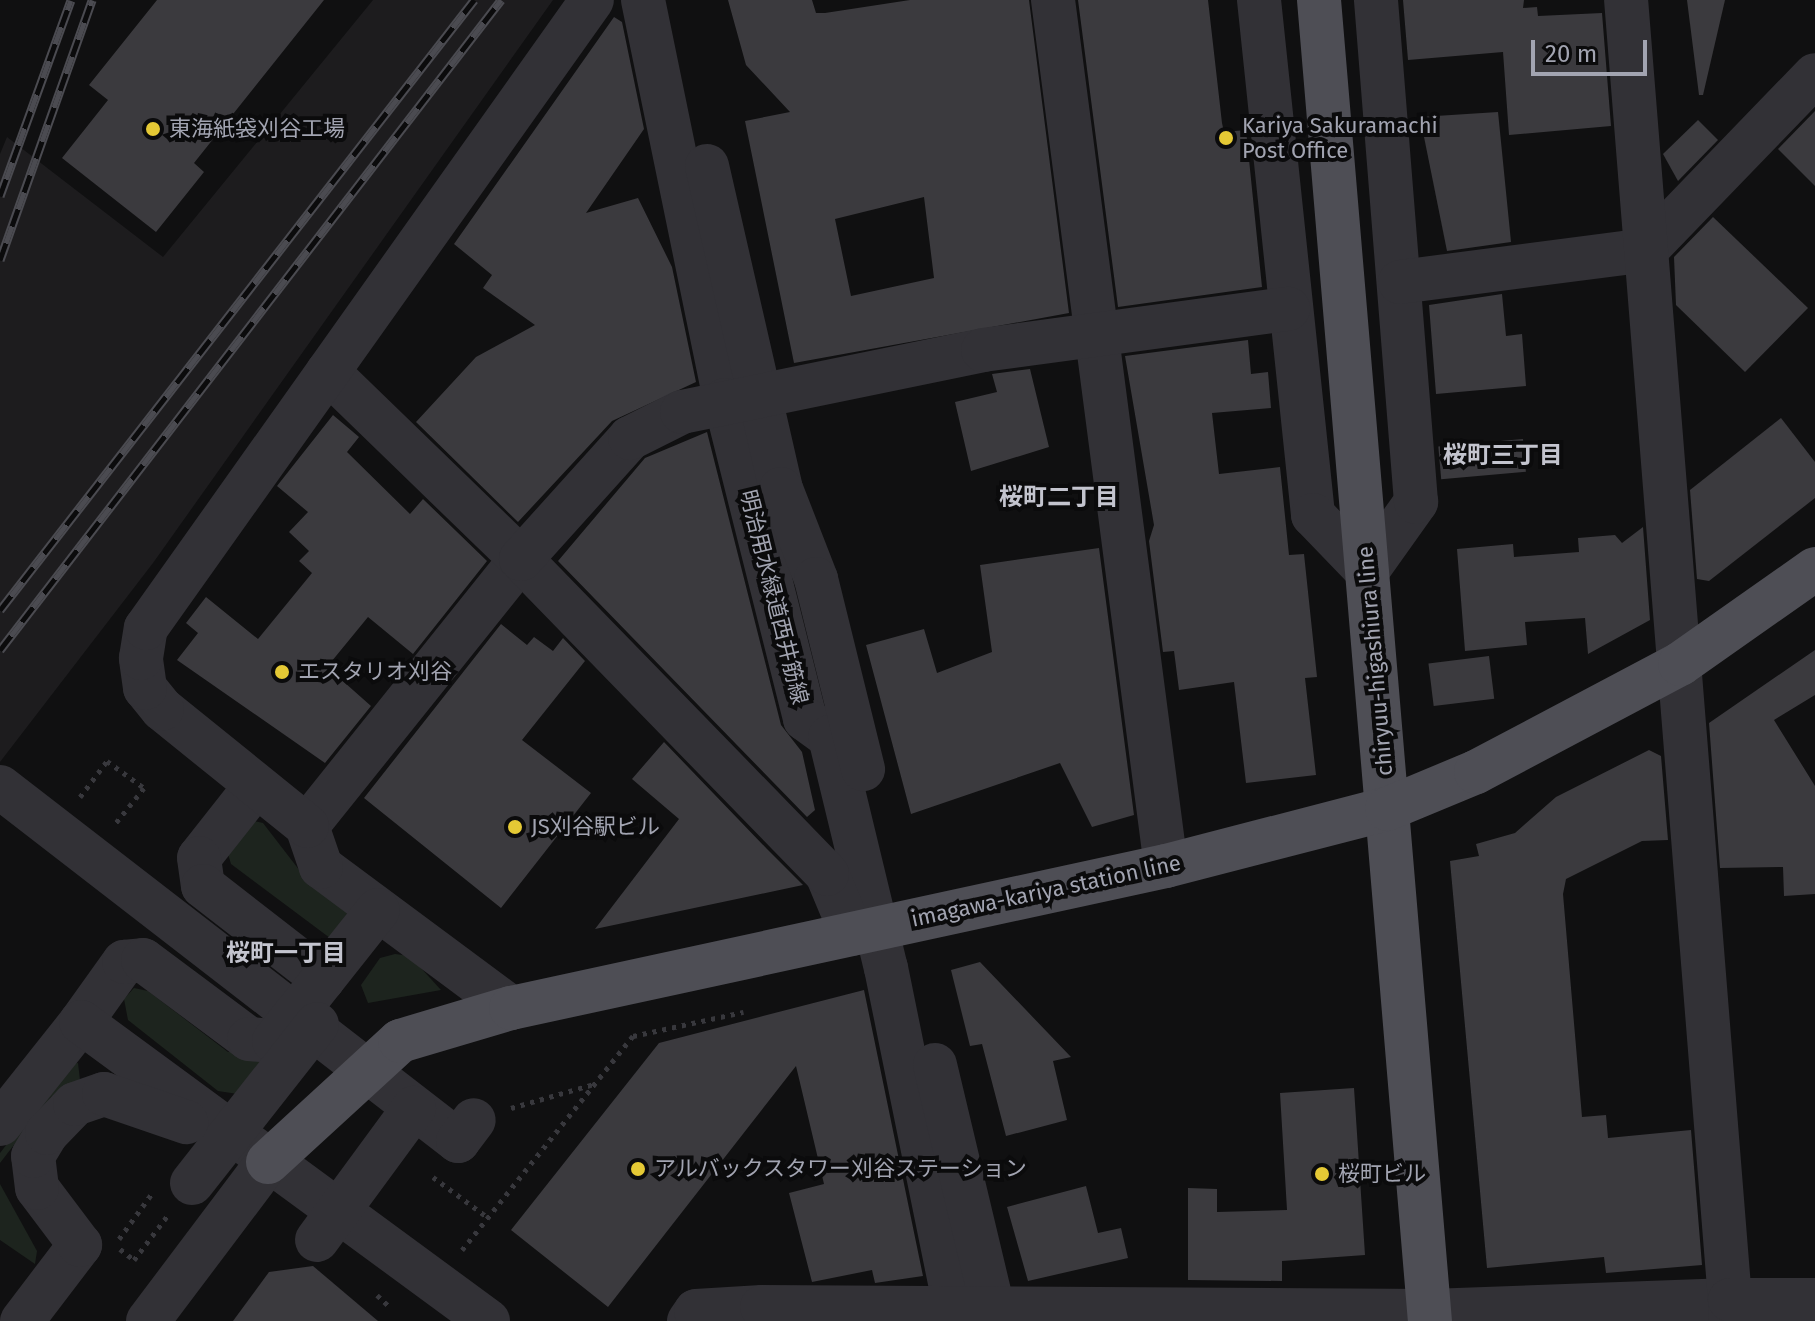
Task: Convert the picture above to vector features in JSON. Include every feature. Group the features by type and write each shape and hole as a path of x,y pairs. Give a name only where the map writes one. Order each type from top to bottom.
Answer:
{"main road":[{"name":"chiryuu-higashiura line","path":"1319,0 1430,1316"},
{"name":"imagawa-kariya station line","path":"268,1162 400,1041 511,1008 1166,866 1387,809 1476,772 1680,664 1815,569"}],"street":[{"path":"511,1008 395,904 321,867 307,826 255,787 145,688 146,628 592,0"},
{"name":"明治用水緑道西井筋線","path":"643,0 741,396 805,719 830,737 976,1314"},
{"path":"670,0 741,396"},
{"path":"1053,0 1166,866"},
{"path":"1259,0 1288,309 1313,515 1367,571 1416,502 1376,0"},
{"path":"1626,0 1730,1310"},
{"path":"1400,282 1646,250 1815,75"},
{"path":"307,826 521,559 630,438 741,396 1095,336 1288,309"},
{"path":"328,372 521,559 877,928"},
{"path":"0,787 458,1141 474,1120"},
{"path":"255,787 199,858 203,886 323,979"},
{"path":"0,1124 124,962 143,960 249,1039 274,1041 323,979 395,904"},
{"path":"186,1192 312,1030 395,904"},
{"path":"81,1022 268,1162 372,1229 488,1321"},
{"path":"22,1321 80,1245 37,1188 33,1156 47,1133 75,1104 104,1094 136,1101 184,1125 198,1108"},
{"path":"317,1240 414,1108"},
{"path":"148,1321 268,1162"},
{"path":"689,1321 696,1311 762,1307 976,1314 1430,1316 1730,1310 1815,1300"}],"path":[{"path":"107,761 144,788 113,827 123,834"},
{"path":"456,1257 633,1036 743,1012"},
{"path":"474,1120 595,1084"},
{"path":"171,1167 186,1192 134,1260 115,1245 171,1167"}],"shaded area":[{"path":"373,0 553,0 153,563 0,762 0,154 7,137 163,257"},
{"path":"249,820 263,823 300,871 351,908 330,938 231,864 226,847"},
{"path":"395,954 410,956 441,990 368,1003 361,985 380,958"},
{"path":"134,988 148,991 228,1052 254,1051 267,1061 251,1096 218,1091 128,1020 124,999"},
{"path":"78,1063 80,1080 51,1097 0,1163 0,1153 69,1064"},
{"path":"0,1184 37,1251 35,1264 0,1240"}],"building":[{"name":"東海紙袋刈谷工場","path":"157,0 324,0 194,163 204,172 156,232 62,158 108,100 89,85"},
{"path":"728,0 812,0 816,13 825,13 910,0 1029,0 1069,313 794,363 745,121 790,112 746,65","holes":["924,197 934,278 851,296 835,219"]},
{"path":"1078,0 1208,0 1224,132 1246,130 1262,287 1118,307"},
{"path":"1403,0 1524,0 1523,8 1537,7 1538,16 1602,13 1611,126 1509,135 1503,52 1408,60"},
{"path":"1687,0 1725,0 1703,95 1699,95"},
{"path":"614,17 622,22 644,129 586,213 638,198 672,267 696,382 612,421 518,522 416,422 476,357 535,325 483,288 492,275 454,244"},
{"path":"1815,111 1815,186 1778,149"},
{"path":"1498,112 1511,242 1447,251 1420,117"},
{"path":"1698,120 1718,140 1678,181 1663,154"},
{"path":"1713,217 1808,308 1745,372 1676,305 1674,257"},
{"path":"1502,294 1506,336 1522,334 1526,386 1436,394 1429,305"},
{"path":"1248,340 1251,374 1268,372 1271,408 1212,413 1219,474 1280,467 1289,555 1304,554 1317,677 1305,678 1316,775 1246,783 1234,682 1179,690 1174,651 1163,652 1149,541 1154,525 1125,356"},
{"path":"1030,369 1049,447 971,471 955,402 997,392 992,374"},
{"path":"333,415 359,437 347,452 410,514 423,499 487,561 413,654 368,617 327,667 371,706 325,763 177,660 198,633 186,623 206,597 258,639 312,573 299,561 309,551 289,532 308,512 277,486"},
{"path":"1781,418 1815,462 1815,498 1709,581 1697,579 1690,490"},
{"path":"707,432 781,725 802,752 815,810 807,817 558,561 645,458"},
{"path":"1523,439 1526,472 1441,479 1438,446"},
{"path":"1643,527 1650,620 1588,654 1585,618 1525,622 1527,645 1465,651 1457,549 1513,544 1514,557 1579,552 1578,538 1615,535 1622,543"},
{"path":"1099,548 1134,815 1092,827 1060,763 911,814 866,645 924,629 937,673 992,652 980,565"},
{"path":"501,624 527,645 534,637 553,651 563,638 585,661 522,740 591,793 501,908 364,798"},
{"path":"1815,650 1815,695 1774,720 1815,786 1815,894 1784,896 1783,867 1720,868 1709,723"},
{"path":"1489,656 1494,699 1434,706 1428,663"},
{"path":"664,742 803,885 595,929 679,819 632,779"},
{"path":"1649,750 1661,756 1668,840 1642,841 1566,879 1563,894 1582,1117 1606,1115 1608,1138 1691,1130 1702,1265 1606,1273 1604,1257 1487,1268 1450,861 1479,856 1476,844 1515,833 1556,797"},
{"path":"980,962 1071,1057 1053,1061 1067,1120 1006,1136 982,1044 970,1046 951,970"},
{"path":"864,990 923,1276 875,1283 872,1270 812,1282 789,1193 824,1184 796,1066 608,1307 511,1230 659,1043"},
{"name":"桜町ビル","path":"1354,1088 1365,1255 1282,1261 1282,1281 1188,1280 1188,1188 1217,1189 1217,1212 1287,1210 1280,1093"},
{"path":"1086,1186 1098,1233 1121,1228 1128,1258 1028,1281 1007,1207"},
{"path":"313,1266 378,1321 233,1321 269,1272"}],"railway":[{"path":"0,196 71,0"},
{"path":"0,260 92,0"},
{"path":"0,610 474,0"},
{"path":"0,650 501,0"}],"place":[{"name":"東海紙袋刈谷工場","path":"153,129"},
{"name":"Kariya Sakuramachi Post Office","path":"1226,138"},
{"name":"エスタリオ刈谷","path":"282,672"},
{"name":"JS刈谷駅ビル","path":"515,827"},
{"name":"アルバックスタワー刈谷ステーション","path":"638,1169"},
{"name":"桜町ビル","path":"1322,1174"}],"district":[{"name":"桜町三丁目","path":"1503,456"},
{"name":"桜町二丁目","path":"1059,498"},
{"name":"桜町一丁目","path":"286,954"}]}
